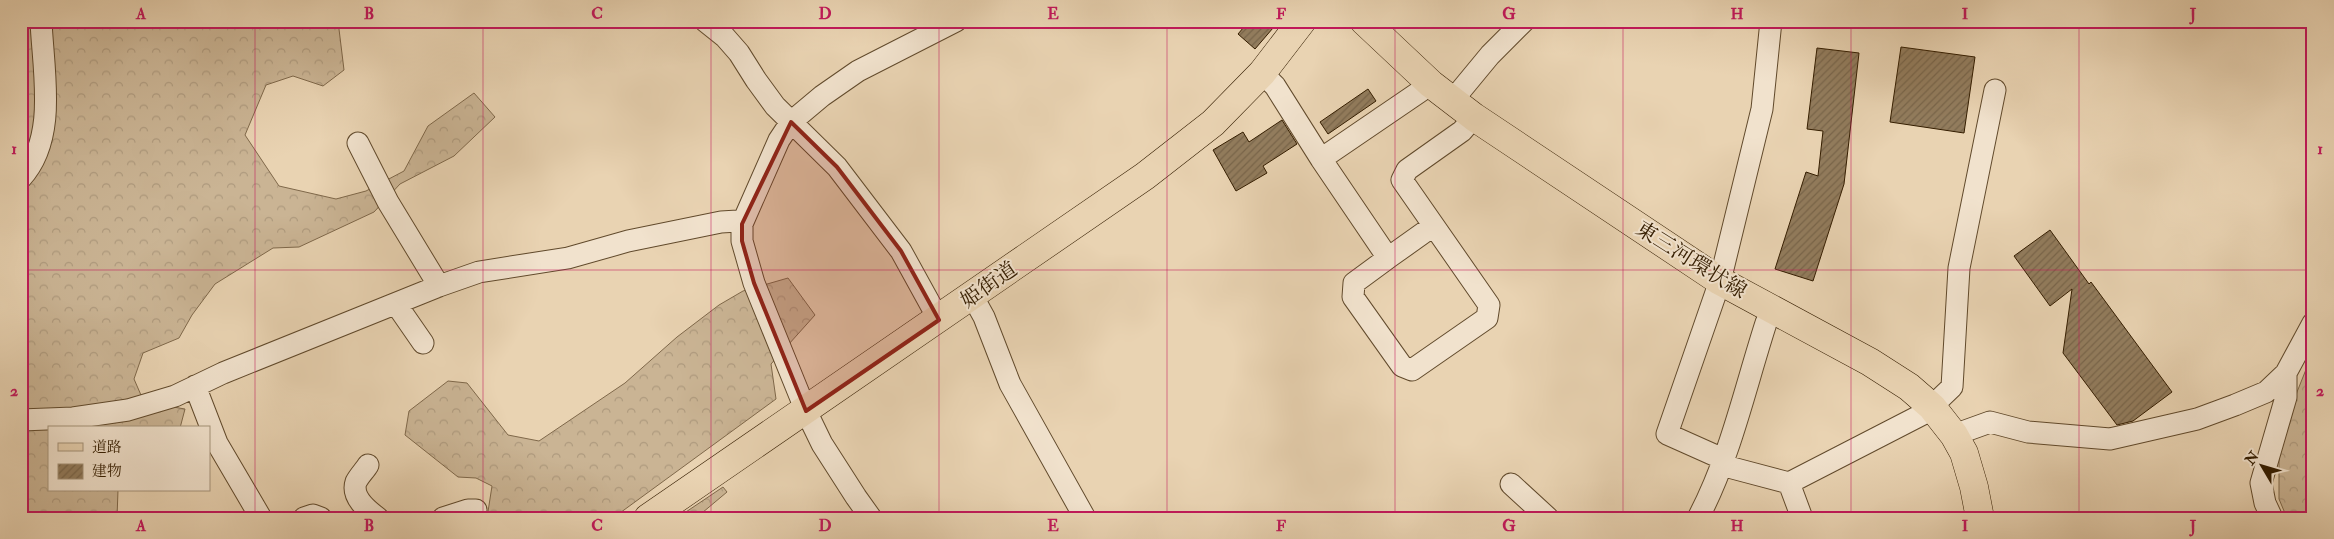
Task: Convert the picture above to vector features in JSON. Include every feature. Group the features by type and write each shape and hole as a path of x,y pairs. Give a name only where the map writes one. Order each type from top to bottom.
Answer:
{"main road":[{"name":"姫街道","path":"648,518 973,297 1146,176 1213,124 1262,73 1302,21"},
{"name":"東三河環状線","path":"1364,21 1431,84 1474,117 1720,281 1870,362 1909,386 1932,406 1954,435 1964,453 1974,487 1980,518"}],"street":[{"path":"21,178 42,143 45,102 40,21"},
{"path":"705,21 725,37 739,52 775,106 814,142 837,167 901,251 938,320"},
{"path":"872,518 822,444 806,411 754,283 742,241 742,224 779,140 791,122 822,96 858,71 956,21"},
{"path":"1452,101 1490,55 1524,21"},
{"path":"1771,21 1762,109 1720,281 1667,434 1722,462 1789,483 1925,413 1952,387 1959,268 1995,90"},
{"path":"1262,73 1275,86 1321,159 1388,258"},
{"path":"1321,159 1431,84"},
{"path":"1433,226 1354,283 1353,296 1402,366 1412,370 1488,318 1489,305 1402,180 1406,170 1462,131 1474,117"},
{"path":"358,143 388,202 439,286"},
{"path":"21,420 73,418 128,410 175,396 232,369 439,286 479,272 568,258 628,241 712,224 738,221 742,224"},
{"path":"973,297 984,317 1010,384 1084,518"},
{"path":"396,304 423,344"},
{"path":"1698,518 1722,462 1766,323 1773,309"},
{"path":"1954,435 1990,422 2028,432 2110,439 2197,419 2266,392 2279,382 2286,373 2313,323"},
{"path":"2272,518 2265,503 2261,483 2286,397 2286,373"},
{"path":"194,386 217,443 261,518"},
{"path":"365,515 356,495 356,482 368,465"},
{"path":"1789,483 1802,518"},
{"path":"1511,484 1548,518"},
{"path":"443,518 468,510 476,510 474,518"},
{"path":"304,518 313,515 321,518"}],"highlighted area":[{"path":"791,122 837,167 901,251 939,320 806,411 754,283 742,241 742,224"}],"green space":[{"path":"21,21 338,21 344,70 323,86 293,76 266,85 245,135 279,186 336,199 366,191 404,171 428,126 474,93 495,117 454,156 400,184 374,212 299,247 273,248 215,284 192,315 179,338 143,353 134,379 144,402 185,409 181,426 48,426 48,492 118,492 117,518 21,518"},
{"path":"788,278 815,315 771,364 776,399 613,518 487,518 492,486 476,478 458,477 405,435 409,411 448,381 467,383 508,435 539,441 625,383 677,337 719,305 743,291"},
{"path":"2313,352 2313,518 2287,518 2279,499 2279,455 2297,392"},
{"path":"723,487 727,492 696,518 677,518"}],"building":[{"path":"1249,21 1265,21 1273,28 1255,49 1238,34"},
{"path":"1901,47 1975,57 1964,133 1890,122"},
{"path":"1817,48 1859,53 1844,184 1813,281 1775,269 1806,172 1818,176 1823,131 1807,129"},
{"path":"1368,89 1376,101 1328,134 1320,122"},
{"path":"1282,120 1297,144 1263,166 1267,173 1236,191 1213,150 1243,132 1249,142"},
{"path":"2050,230 2172,392 2133,421 2117,425 2063,353 2072,289 2050,306 2014,256"}]}
